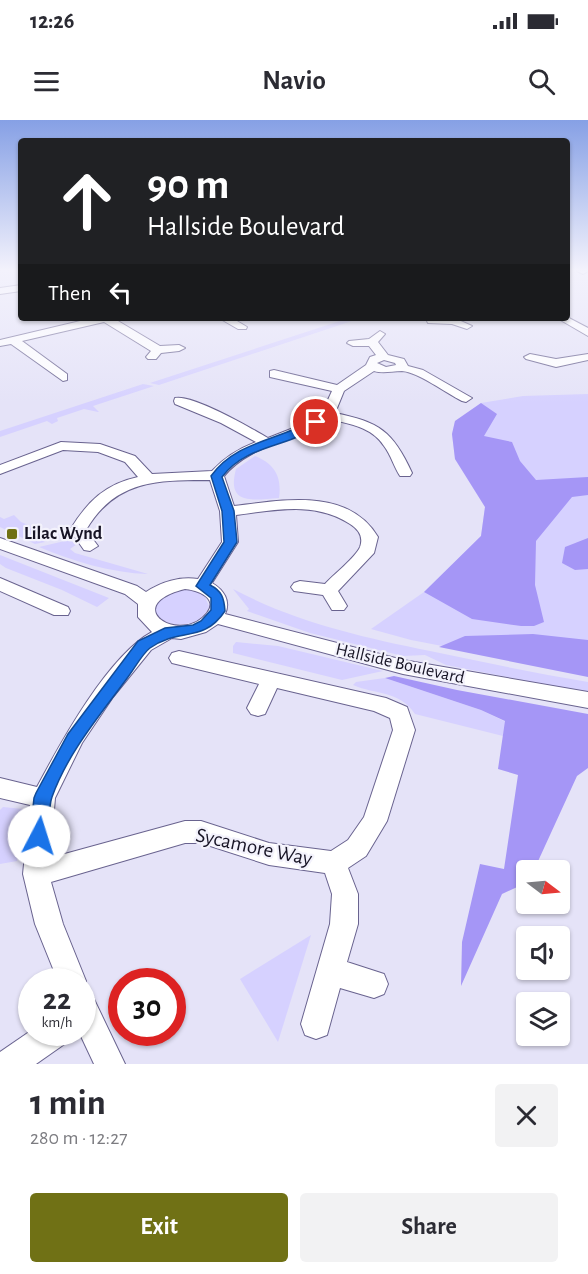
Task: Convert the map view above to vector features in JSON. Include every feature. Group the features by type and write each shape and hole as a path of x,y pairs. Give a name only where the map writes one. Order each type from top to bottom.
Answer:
{"street":[{"path":"50,321 60,328"},
{"path":"0,343 92,321"},
{"path":"110,321 154,354 179,348"},
{"path":"230,321 242,327"},
{"path":"456,321 467,326"},
{"path":"567,321 588,333"},
{"path":"353,343 376,338 378,362 388,370 400,367 419,373 466,398"},
{"path":"13,340 63,377"},
{"path":"530,357 556,366 588,357"},
{"path":"90,546 78,530 96,501 126,484 148,479 216,476 227,463 267,443 306,428 327,415 339,389 378,362"},
{"path":"274,374 339,389"},
{"path":"180,401 226,420 267,443"},
{"path":"327,415 363,423 380,431 393,445 405,473"},
{"path":"0,470 61,446 100,448 130,459 148,479"},
{"path":"202,586 230,542 228,511 216,476"},
{"path":"228,511 289,504 318,505 344,513 363,525 370,537 368,549 329,590"},
{"path":"0,543 131,590 147,601"},
{"path":"67,968 49,924 36,874 43,798 74,738 106,692 144,645 170,631 195,629 214,617 218,611 217,597 213,591 185,583 173,584 154,594 147,601 146,616 150,623 170,631"},
{"path":"0,584 61,610"},
{"path":"300,587 329,590"},
{"path":"329,590 338,606"},
{"name":"Hallside Boulevard","path":"214,617 404,668 588,700"},
{"name":"Sycamore Way","path":"36,874 184,832 201,832 269,854 334,863 357,848 375,821 404,730 399,714 379,704 179,658"},
{"path":"258,708 271,679"},
{"path":"0,788 43,798"},
{"name":"Sycamore Way","path":"316,1024 344,924 345,894 334,863"},
{"path":"330,971 374,984"},
{"path":"96,1036 110,1064"},
{"path":"10,1064 35,1046"}],"shaded area":[{"path":"340,321 352,321 159,385 150,383"},
{"path":"143,384 154,386 93,406 99,412 84,409 57,418 58,421 52,424 47,421 0,437 0,431"},
{"path":"588,394 588,674 411,640 371,629 424,592 481,536 485,507 455,459 452,434 455,421 481,403 523,396"},
{"path":"481,403 497,414 484,436 512,442 520,461 536,480 588,477 588,495 572,497 536,541 535,585 544,622 534,626 472,619 424,592 481,536 485,507 455,459 452,434 455,421"},
{"path":"255,456 268,463 276,472 280,490 279,498 260,500 238,495 234,481 236,469"},
{"path":"14,515 21,522 38,529 45,542 35,544 0,527 0,517 4,519"},
{"path":"588,538 588,569 575,570 562,563 565,547"},
{"path":"69,540 77,544 70,549 75,553 148,574 92,565 39,547"},
{"path":"0,555 109,598 97,607 62,590 6,568 0,564"},
{"path":"181,589 189,589 204,595 209,606 206,613 189,624 168,623 161,620 154,610 159,599"},
{"path":"233,589 280,611 354,634 588,682 588,693 446,665 425,655 403,656 310,633 247,611 249,609"},
{"path":"533,634 588,640 588,677 439,647 465,636"},
{"path":"236,642 278,646 383,671 342,680 233,653 233,646"},
{"path":"394,676 588,714 588,768 577,776 539,860 516,860 516,888 502,894 461,986 462,942 480,864 504,869 518,775 498,769 505,721 481,710 385,678"},
{"path":"385,678 481,710 506,722 503,736 415,714 409,706 394,697 353,685 356,682"},
{"path":"3,807 23,809 24,824 17,861 0,864 0,810"},
{"path":"311,935 278,1042 240,979"}],"place":[{"name":"Lilac Wynd","path":"12,534"}],"route":[{"path":"39,836 43,798 74,738 106,692 144,645 170,631 182,632 206,624 218,611 217,597 213,591 202,586 230,542 231,529 228,511 216,476 227,463 244,453 316,422"}]}
